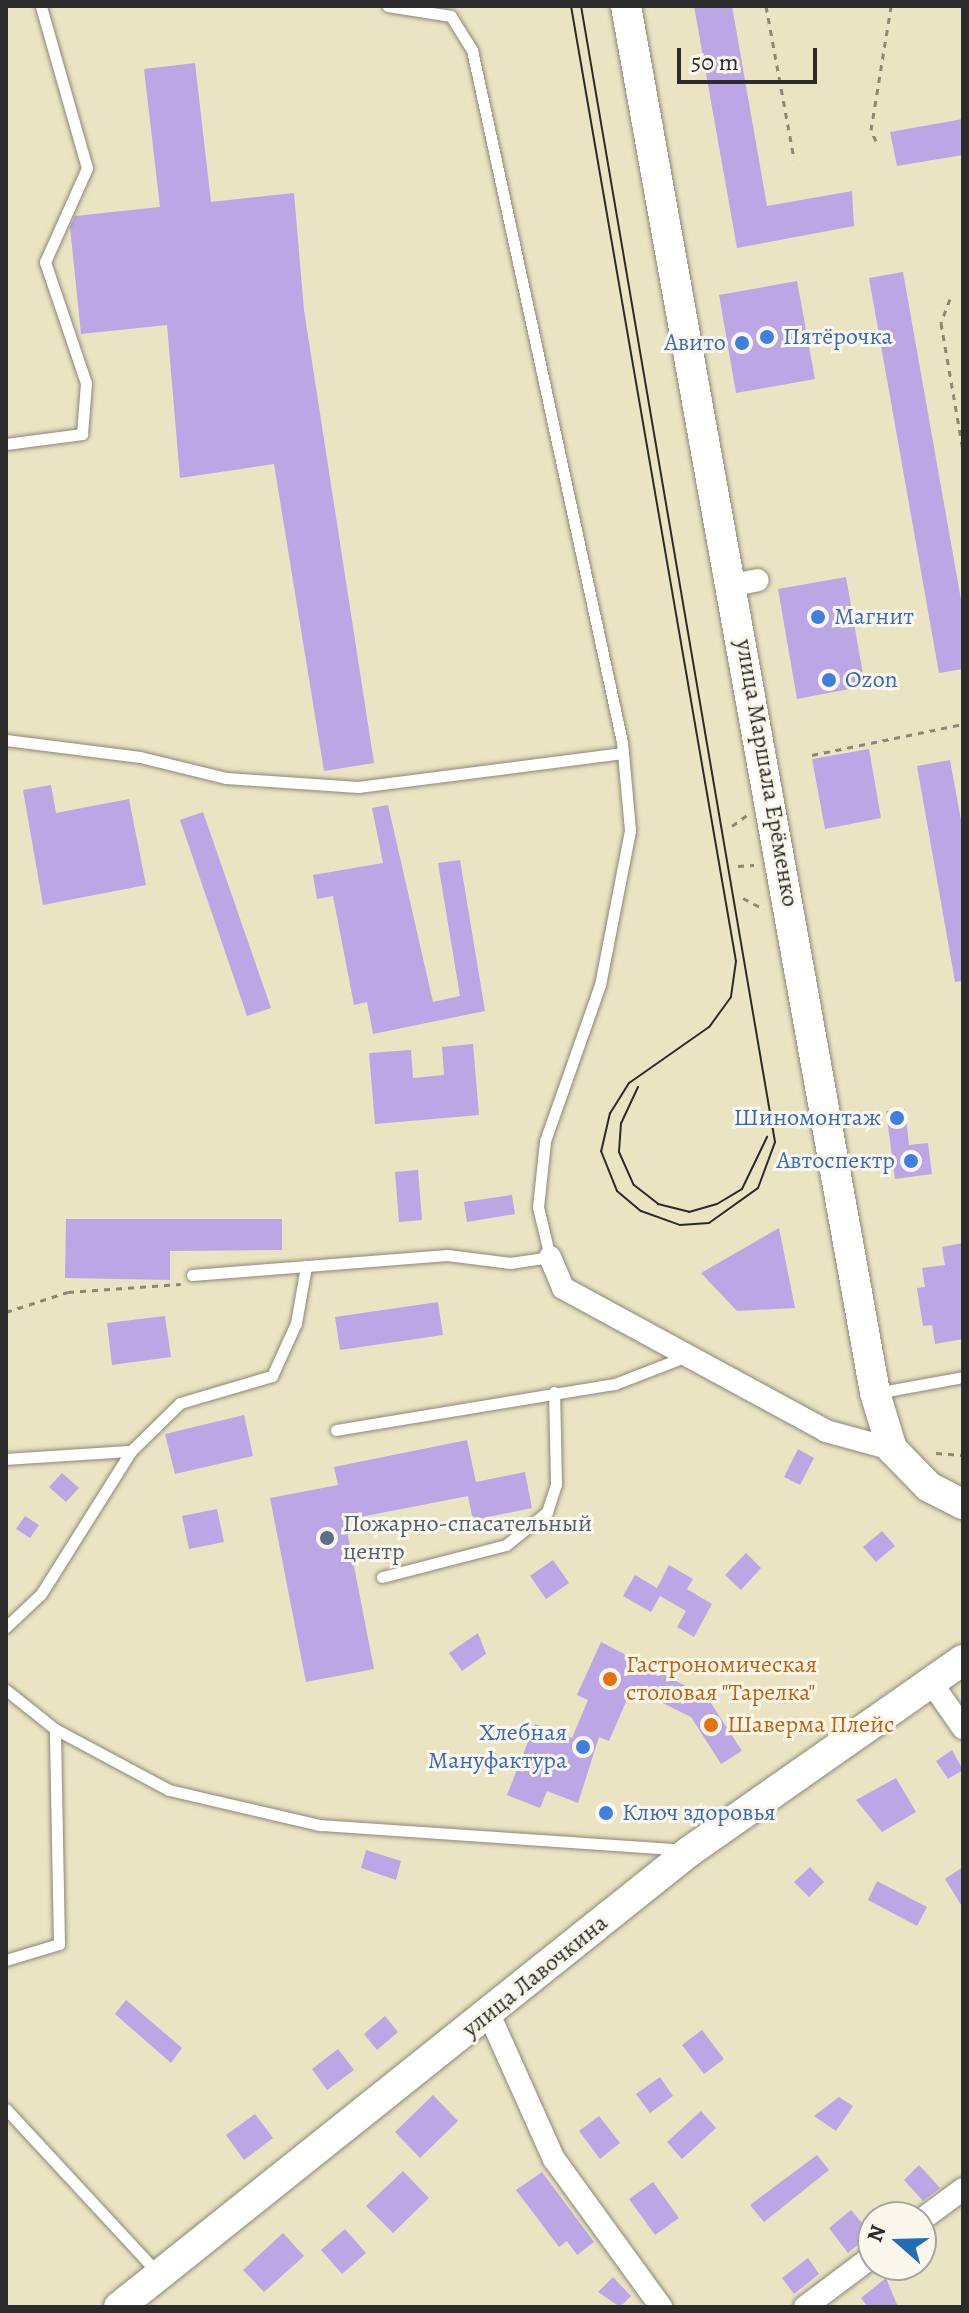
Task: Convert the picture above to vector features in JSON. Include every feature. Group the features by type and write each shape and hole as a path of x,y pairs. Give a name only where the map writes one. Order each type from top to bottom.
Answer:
{"main road":[{"name":"улица Маршала Ерёменко","path":"626,6 745,582 875,1393 892,1449 929,1487 963,1504"},
{"name":"улица Лавочкина","path":"119,2307 690,1851 963,1660"}],"street":[{"path":"550,1257 563,1288 826,1431 892,1449"},
{"path":"931,1682 963,1728"},
{"path":"489,2014 554,2159 661,2307"},
{"path":"937,2208 963,2189"},
{"path":"805,2307 857,2268"}],"lane":[{"path":"6,444 82,434 86,383 45,262 87,168 41,6"},
{"path":"192,1275 306,1266 550,1257 538,1207 545,1141 600,985 630,830 623,753 472,50 451,16 388,6"},
{"path":"6,740 140,757 226,778 358,787 623,753"},
{"path":"6,1627 41,1594 131,1451 180,1403 272,1376 296,1323 306,1266"},
{"path":"336,1430 645,1377 688,1356"},
{"path":"875,1393 963,1377"},
{"path":"382,1577 506,1545 547,1512 556,1484 554,1392"},
{"path":"6,1459 131,1451"},
{"path":"6,1690 55,1729 169,1790 320,1825 690,1851"},
{"path":"6,1960 59,1944 55,1729"},
{"path":"6,2109 159,2275"}],"path":[{"path":"766,6 794,159"},
{"path":"876,141 871,130 891,6"},
{"path":"950,299 941,323 963,451"},
{"path":"812,755 963,724"},
{"path":"732,826 753,810"},
{"path":"738,866 762,865"},
{"path":"743,898 770,912"},
{"path":"6,1312 68,1292 175,1289 192,1275"},
{"path":"936,1453 963,1455"}],"building":[{"path":"694,6 732,6 767,206 852,191 854,226 737,248"},
{"path":"195,63 211,202 294,193 304,310 374,763 324,771 274,464 180,478 167,325 81,334 70,227 75,216 160,207 144,69"},
{"path":"963,119 963,155 897,166 890,132"},
{"path":"903,272 963,611 963,669 939,673 869,278"},
{"name":"Пятёрочка","path":"797,281 815,379 736,393 719,295"},
{"name":"Магнит","path":"846,577 865,686 797,699 778,589"},
{"path":"869,749 881,818 825,829 812,759"},
{"path":"950,760 963,831 963,981 955,982 917,766"},
{"path":"51,785 56,813 129,799 146,885 43,905 23,790"},
{"path":"388,805 433,1002 460,996 438,863 460,860 485,1011 373,1034 367,1002 354,1005 333,896 317,899 313,875 383,863 372,808"},
{"path":"203,812 271,1008 247,1016 180,820"},
{"path":"473,1044 479,1115 375,1124 369,1053 411,1050 413,1078 444,1075 442,1047"},
{"name":"Автоспектр","path":"905,1109 909,1145 928,1143 932,1174 895,1179 886,1111"},
{"path":"418,1170 422,1220 399,1222 395,1172"},
{"path":"512,1195 515,1214 467,1222 464,1202"},
{"path":"66,1219 282,1219 282,1250 170,1251 170,1280 65,1278"},
{"path":"779,1228 795,1308 737,1311 701,1273"},
{"path":"963,1243 963,1339 935,1344 932,1325 923,1326 917,1288 925,1287 922,1268 945,1265 942,1247"},
{"path":"438,1302 443,1335 340,1350 335,1317"},
{"path":"165,1316 171,1357 112,1365 107,1323"},
{"path":"244,1415 253,1456 175,1474 165,1434"},
{"path":"467,1440 476,1482 525,1472 532,1508 473,1520 468,1496 345,1520 374,1669 306,1682 270,1498 338,1485 334,1467"},
{"path":"798,1449 814,1458 800,1485 784,1477"},
{"path":"62,1473 79,1488 66,1502 49,1487"},
{"path":"217,1509 224,1542 189,1549 182,1516"},
{"path":"25,1516 39,1525 30,1538 16,1529"},
{"path":"882,1531 895,1546 876,1562 863,1547"},
{"path":"746,1553 761,1568 741,1590 725,1575"},
{"path":"553,1560 569,1583 546,1599 530,1576"},
{"path":"669,1565 693,1579 687,1589 712,1604 694,1637 677,1627 686,1611 660,1596 651,1612 623,1596 635,1575 657,1588"},
{"path":"478,1633 486,1654 462,1671 449,1653"},
{"path":"601,1642 707,1697 742,1751 721,1764 691,1717 632,1688 609,1741 599,1737 578,1803 547,1791 540,1808 507,1795 535,1724 572,1738 588,1700 577,1695"},
{"path":"952,1750 963,1770 948,1779 936,1761"},
{"path":"896,1778 916,1812 882,1832 856,1800"},
{"path":"366,1850 401,1861 396,1880 361,1868"},
{"path":"810,1867 824,1882 809,1897 794,1882"},
{"path":"963,1867 963,1908 945,1879"},
{"path":"877,1881 927,1907 917,1926 868,1900"},
{"path":"126,2000 182,2048 171,2063 115,2014"},
{"path":"385,2016 398,2032 377,2050 364,2034"},
{"path":"702,2030 724,2059 704,2074 682,2045"},
{"path":"338,2049 354,2070 327,2090 312,2069"},
{"path":"660,2077 673,2096 650,2113 636,2094"},
{"path":"433,2095 458,2121 420,2158 395,2132"},
{"path":"839,2097 853,2106 836,2131 814,2116"},
{"path":"701,2111 716,2128 682,2159 667,2142"},
{"path":"255,2114 273,2138 244,2160 226,2135"},
{"path":"599,2116 620,2143 600,2159 579,2131"},
{"path":"817,2155 829,2170 764,2222 750,2205"},
{"path":"919,2165 940,2188 923,2201 904,2180"},
{"path":"403,2171 429,2198 393,2233 366,2206"},
{"path":"542,2172 594,2242 577,2255 567,2241 559,2247 516,2190"},
{"path":"653,2182 679,2218 655,2235 629,2199"},
{"path":"851,2210 857,2217 857,2246 848,2253 829,2228"},
{"path":"345,2229 366,2253 342,2274 321,2250"},
{"path":"283,2233 304,2256 264,2292 243,2270"},
{"path":"808,2258 819,2274 794,2294 782,2278"},
{"path":"613,2277 631,2296 620,2307 598,2292"},
{"path":"882,2281 887,2281 898,2307 868,2307 861,2298"}],"tram line":[{"path":"571,6 736,961 731,997 709,1027 629,1083 610,1113 601,1151 617,1191 641,1211 680,1225 709,1223 758,1188 775,1142 581,6"},
{"path":"638,1087 621,1123 619,1152 634,1185 658,1204 689,1212 717,1204 742,1189 767,1137"}],"place":[{"name":"Пятёрочка","path":"767,337"},
{"name":"Авито","path":"742,343"},
{"name":"Магнит","path":"818,617"},
{"name":"Ozon","path":"829,680"},
{"name":"Шиномонтаж","path":"897,1118"},
{"name":"Автоспектр","path":"911,1161"},
{"name":"Пожарно-спасательный центр","path":"327,1538"},
{"name":"Гастрономическая столовая \"Тарелка\"","path":"610,1679"},
{"name":"Шаверма Плейс","path":"711,1725"},
{"name":"Хлебная Мануфактура","path":"583,1747"},
{"name":"Ключ здоровья","path":"606,1813"}]}
